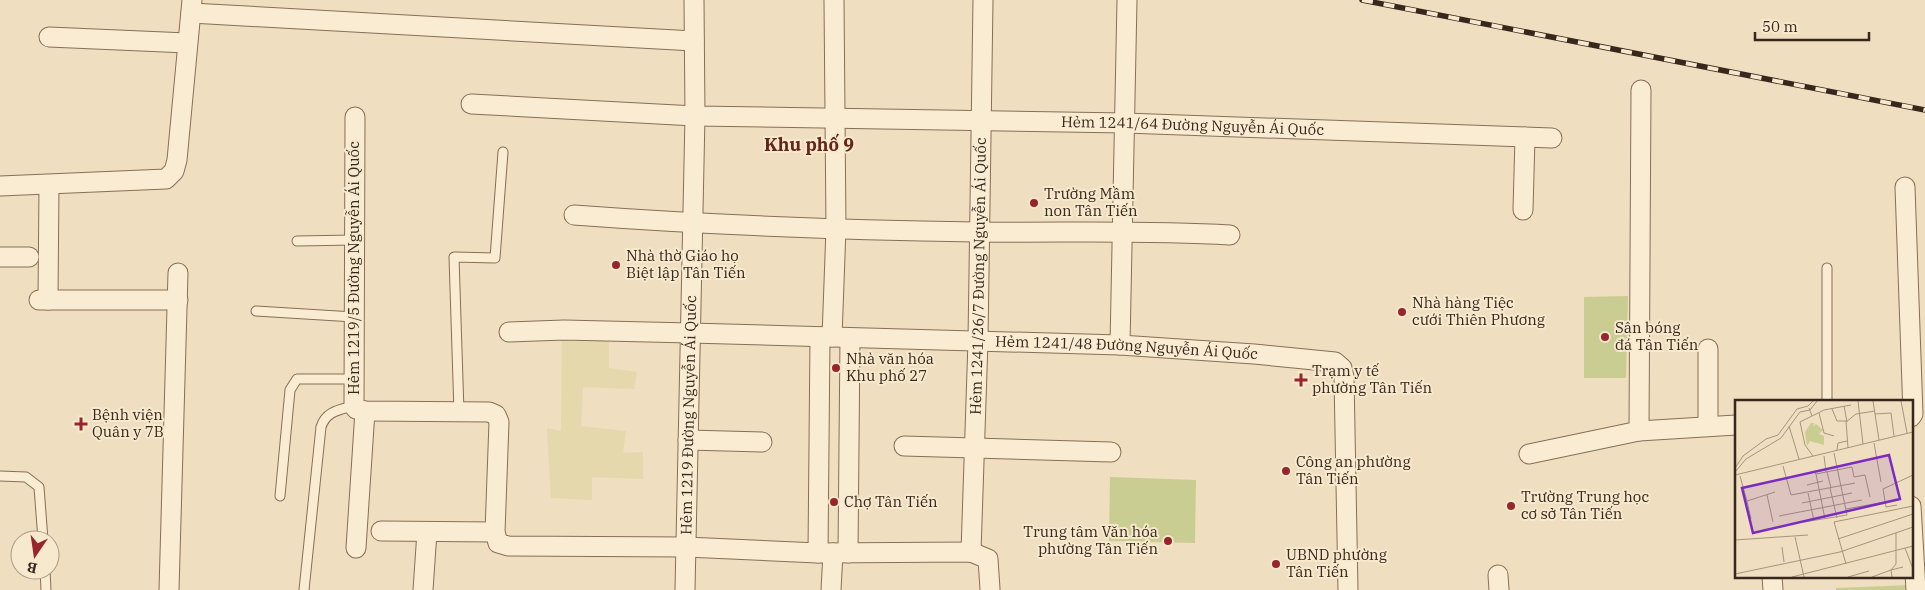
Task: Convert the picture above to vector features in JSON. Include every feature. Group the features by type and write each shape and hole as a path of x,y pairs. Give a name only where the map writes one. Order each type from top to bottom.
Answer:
{"street":[{"name":"Hẻm 1219 Đường Nguyễn Ái Quốc","path":"685,590 695,116 694,0"},
{"path":"830,590 833,553 836,229 834,0"},
{"name":"Hẻm 1241/26/7 Đường Nguyễn Ái Quốc","path":"971,552 978,340 978,232 983,0"},
{"path":"1120,345 1127,0"},
{"path":"0,186 166,179 171,176 177,160 181,134 187,43 192,7 694,41"},
{"path":"49,37 187,43"},
{"path":"1639,431 1640,90"},
{"name":"Hẻm 1241/64 Đường Nguyễn Ái Quốc","path":"471,104 695,116 1126,123 1552,138"},
{"name":"Hẻm 1219/5 Đường Nguyễn Ái Quốc","path":"355,117 354,379 360,409 489,412 498,418 494,532"},
{"path":"1523,210 1526,137"},
{"path":"49,185 43,300 178,300"},
{"path":"1905,187 1916,414"},
{"path":"574,215 692,224 836,229 978,232 1123,231 1230,235"},
{"path":"0,257 29,257"},
{"path":"169,590 178,273"},
{"name":"Hẻm 1241/48 Đường Nguyễn Ái Quốc","path":"509,332 564,330 1120,345 1331,361 1340,365 1344,377 1348,590"},
{"path":"833,553 834,337"},
{"path":"1708,349 1708,426"},
{"path":"356,548 360,409"},
{"path":"1529,454 1639,431 1735,425"},
{"path":"688,440 762,442"},
{"path":"904,446 1111,452"},
{"path":"1912,523 1916,590"},
{"path":"381,531 494,532 498,542 508,546 686,547 833,553 971,552 985,556 989,561 990,588"},
{"path":"423,590 427,532"}],"lane":[{"path":"459,412 454,257 495,258 503,152"},
{"path":"297,241 354,240"},
{"path":"1827,268 1828,400"},
{"path":"256,311 354,317"},
{"path":"280,496 292,384 297,379 310,377 354,379"},
{"path":"304,590 321,427 324,418 331,413 360,409"},
{"path":"0,476 26,478 39,487 42,530"}],"shaded area":[{"path":"562,335 609,336 609,368 637,372 634,389 583,387 581,426 626,431 623,453 643,452 643,479 592,477 592,500 551,498 547,428 561,431"}],"green space":[{"name":"Sân bóng đá Tân Tiến","path":"1628,296 1626,378 1584,378 1584,297"},
{"path":"1110,477 1196,480 1195,543 1109,541"},
{"path":"1911,585 1911,590 1836,590 1836,588"}],"railway":[{"path":"1362,0 1925,110"}],"place":[{"name":"Trường Mầm non Tân Tiến","path":"1034,203"},
{"name":"Nhà thờ Giáo họ Biệt lập Tân Tiến","path":"616,265"},
{"name":"Nhà hàng Tiệc cưới Thiên Phương","path":"1402,312"},
{"name":"Sân bóng đá Tân Tiến","path":"1605,337"},
{"name":"Nhà văn hóa Khu phố 27","path":"836,368"},
{"name":"Trạm y tế phường Tân Tiến","path":"1301,380"},
{"name":"Bệnh viện Quân y 7B","path":"81,424"},
{"name":"Công an phường Tân Tiến","path":"1286,471"},
{"name":"Chợ Tân Tiến","path":"834,502"},
{"name":"Trường Trung học cơ sở Tân Tiến","path":"1511,506"},
{"name":"Trung tâm Văn hóa phường Tân Tiến","path":"1168,541"},
{"name":"UBND phường Tân Tiến","path":"1276,564"}],"district":[{"name":"Khu phố 9","path":"809,145"}]}
